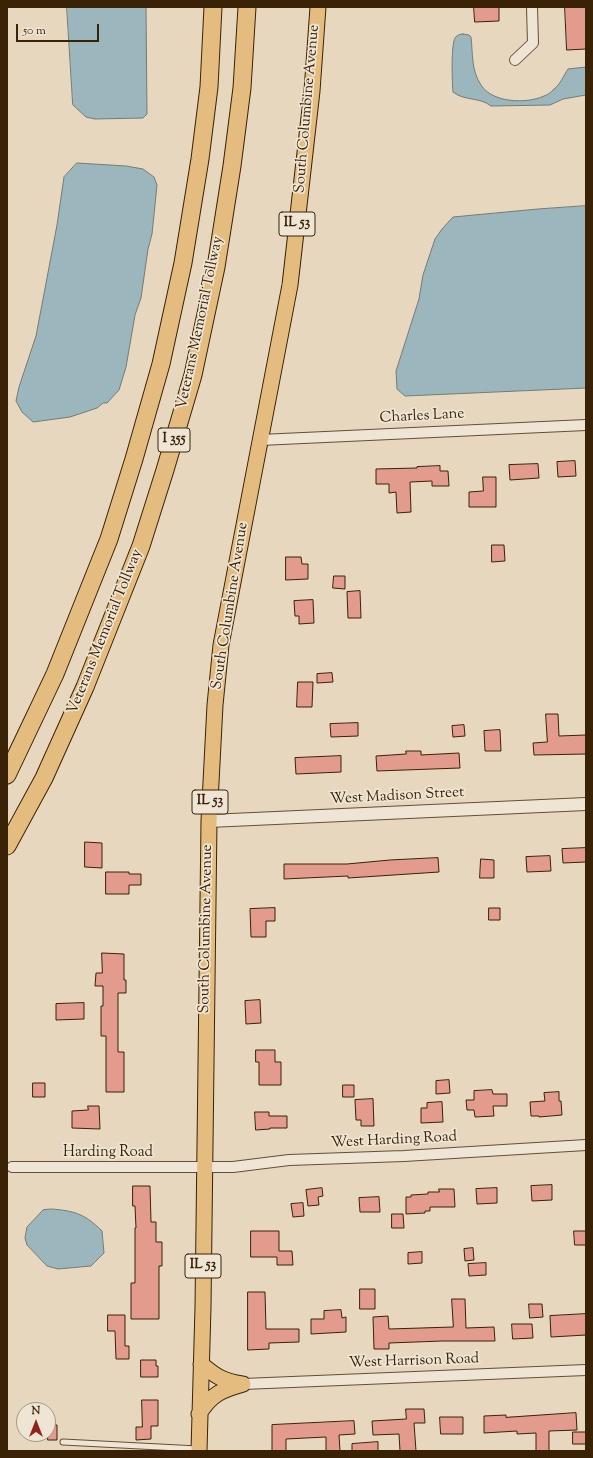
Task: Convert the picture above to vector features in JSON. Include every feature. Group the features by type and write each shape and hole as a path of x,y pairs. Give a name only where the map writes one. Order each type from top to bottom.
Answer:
{"highway":[{"name":"Veterans Memorial Tollway","path":"7,775 55,674 109,539 161,364 183,262 200,159 209,87 213,7"},
{"name":"Veterans Memorial Tollway","path":"7,846 44,778 86,687 141,546 168,463 193,375 216,267 232,166 241,96 247,7"}],"main road":[{"name":"South Columbine Avenue","path":"199,1450 203,1307 209,821 215,705 221,645 290,285 312,91 318,7"},
{"path":"201,1364 216,1376 228,1382 243,1384"},
{"path":"199,1414 206,1403 216,1394 243,1384"}],"street":[{"path":"515,60 533,43 532,7"},
{"name":"Charles Lane","path":"260,440 586,424"},
{"name":"West Madison Street","path":"209,821 586,804"},
{"name":"West Harding Road","path":"204,1168 233,1167 288,1160 404,1156 586,1145"},
{"name":"Harding Road","path":"12,1167 204,1168"},
{"name":"West Harrison Road","path":"243,1384 586,1370"}],"lane":[{"path":"63,1442 199,1450"}],"water":[{"path":"67,7 146,7 147,114 143,118 95,119 86,117 73,105"},
{"path":"463,34 471,37 473,62 478,79 486,91 493,95 519,101 537,99 551,92 560,82 568,69 586,67 586,95 563,99 550,105 491,106 482,101 457,95 453,92 453,48 455,38"},
{"path":"77,163 126,166 143,169 154,177 157,185 152,234 148,249 141,298 135,315 126,367 119,390 107,403 103,403 97,408 70,417 33,422 22,412 16,401 19,387 36,336 57,225 64,177"},
{"path":"586,206 586,388 405,396 397,389 396,371 419,299 423,275 435,239 453,217"},
{"path":"52,1209 79,1214 102,1231 104,1253 91,1266 58,1269 47,1266 27,1245 25,1238 27,1227 43,1210"}],"building":[{"path":"474,7 499,7 499,21 475,22"},
{"path":"565,7 586,7 586,49 567,50"},
{"path":"575,461 576,476 558,477 557,462"},
{"path":"538,464 539,478 510,480 509,465"},
{"path":"440,466 440,471 448,471 449,486 432,486 432,481 410,482 411,512 397,513 396,492 389,493 389,484 376,484 376,469"},
{"path":"483,477 496,477 496,507 469,507 469,492 483,491"},
{"path":"492,545 504,545 505,561 492,562"},
{"path":"286,557 301,557 302,564 308,564 308,579 286,580"},
{"path":"334,576 345,576 345,589 333,588"},
{"path":"360,591 361,618 348,618 347,592"},
{"path":"313,600 314,623 299,624 299,616 295,616 294,601"},
{"path":"332,673 333,682 317,683 317,674"},
{"path":"298,682 313,682 312,707 297,707"},
{"path":"546,714 558,714 559,736 586,735 586,754 534,755 533,743 547,742"},
{"path":"358,723 358,736 331,737 330,724"},
{"path":"464,725 465,736 453,737 452,726"},
{"path":"500,730 501,751 485,751 484,731"},
{"path":"406,751 421,751 421,755 459,753 460,768 377,771 376,756 406,754"},
{"path":"341,756 341,772 296,774 295,758"},
{"path":"85,842 102,843 102,868 85,867"},
{"path":"586,848 586,862 563,863 562,849"},
{"path":"550,856 551,871 527,872 526,857"},
{"path":"438,858 439,872 348,878 348,876 284,879 284,864 347,864"},
{"path":"481,859 494,860 494,878 480,878"},
{"path":"106,872 129,872 129,874 141,874 141,885 129,885 129,894 106,894"},
{"path":"275,908 275,921 266,921 266,937 251,937 250,909"},
{"path":"489,908 500,908 500,920 489,920"},
{"path":"102,953 124,954 124,980 126,980 126,993 118,993 118,1052 124,1052 124,1092 106,1092 106,1036 101,1036 103,986 95,986 96,973 102,973"},
{"path":"260,1000 261,1023 246,1024 245,1001"},
{"path":"84,1003 84,1019 56,1020 56,1004"},
{"path":"256,1050 275,1050 275,1062 281,1062 281,1085 259,1085 259,1062 256,1062"},
{"path":"449,1080 450,1093 436,1094 436,1081"},
{"path":"33,1083 45,1083 45,1097 33,1097"},
{"path":"343,1085 354,1085 354,1097 343,1097"},
{"path":"492,1090 493,1094 507,1094 507,1106 493,1106 494,1116 475,1117 474,1110 467,1110 466,1100 474,1100 474,1091"},
{"path":"559,1092 562,1115 539,1117 531,1116 530,1102 545,1101 544,1093"},
{"path":"373,1099 374,1126 361,1126 361,1120 356,1120 355,1100"},
{"path":"442,1102 443,1122 421,1123 421,1108 427,1108 427,1103"},
{"path":"88,1106 99,1106 100,1129 72,1128 72,1111 88,1110"},
{"path":"255,1112 269,1112 269,1116 287,1116 287,1128 256,1130"},
{"path":"552,1185 552,1200 532,1201 531,1186"},
{"path":"133,1186 150,1186 151,1222 156,1222 156,1242 162,1242 162,1266 159,1266 159,1319 131,1319 131,1283 135,1283 136,1228 135,1206 133,1206"},
{"path":"322,1188 323,1196 318,1197 319,1205 308,1206 306,1190"},
{"path":"497,1188 497,1203 477,1204 476,1189"},
{"path":"439,1189 454,1189 455,1207 430,1207 430,1211 425,1211 425,1213 406,1214 406,1197 411,1197 411,1195 428,1194 428,1192 439,1192"},
{"path":"379,1197 380,1212 360,1212 359,1198"},
{"path":"303,1203 304,1216 293,1217 291,1204"},
{"path":"392,1214 403,1214 404,1228 392,1228"},
{"path":"251,1231 279,1231 279,1251 292,1251 293,1265 277,1265 277,1257 251,1257"},
{"path":"574,1231 586,1231 586,1245 575,1245"},
{"path":"473,1248 474,1260 465,1261 464,1249"},
{"path":"422,1252 422,1263 408,1264 408,1253"},
{"path":"486,1263 486,1275 469,1276 468,1264"},
{"path":"360,1289 375,1289 375,1309 360,1309"},
{"path":"248,1292 265,1292 266,1329 299,1329 299,1342 269,1343 269,1349 248,1350"},
{"path":"452,1299 465,1299 466,1328 494,1327 495,1341 389,1343 389,1349 374,1349 373,1317 388,1316 389,1329 453,1327"},
{"path":"529,1304 542,1304 543,1317 530,1318"},
{"path":"341,1310 342,1318 346,1317 346,1332 311,1334 311,1319 324,1319 324,1311"},
{"path":"586,1314 586,1335 551,1337 550,1316"},
{"path":"108,1315 125,1315 125,1346 129,1346 129,1359 116,1359 115,1331 108,1331"},
{"path":"512,1324 532,1324 533,1338 513,1339"},
{"path":"141,1360 156,1360 156,1366 158,1366 158,1377 141,1377"},
{"path":"142,1400 158,1400 158,1426 151,1426 151,1439 136,1440 136,1427 142,1427"},
{"path":"406,1409 424,1409 425,1423 414,1423 416,1451 400,1451 399,1434 373,1435 372,1421 406,1419"},
{"path":"576,1413 577,1430 549,1431 549,1451 536,1451 536,1433 517,1434 517,1431 484,1433 484,1416 506,1415 506,1417"},
{"path":"440,1417 463,1417 463,1434 441,1434"},
{"path":"354,1421 355,1434 339,1435 340,1451 326,1451 326,1437 286,1439 286,1451 272,1451 272,1425"},
{"path":"56,1425 57,1425 56,1440"},
{"path":"573,1432 586,1432 586,1444 573,1444"},
{"path":"378,1442 378,1451 352,1451 352,1444"}]}
